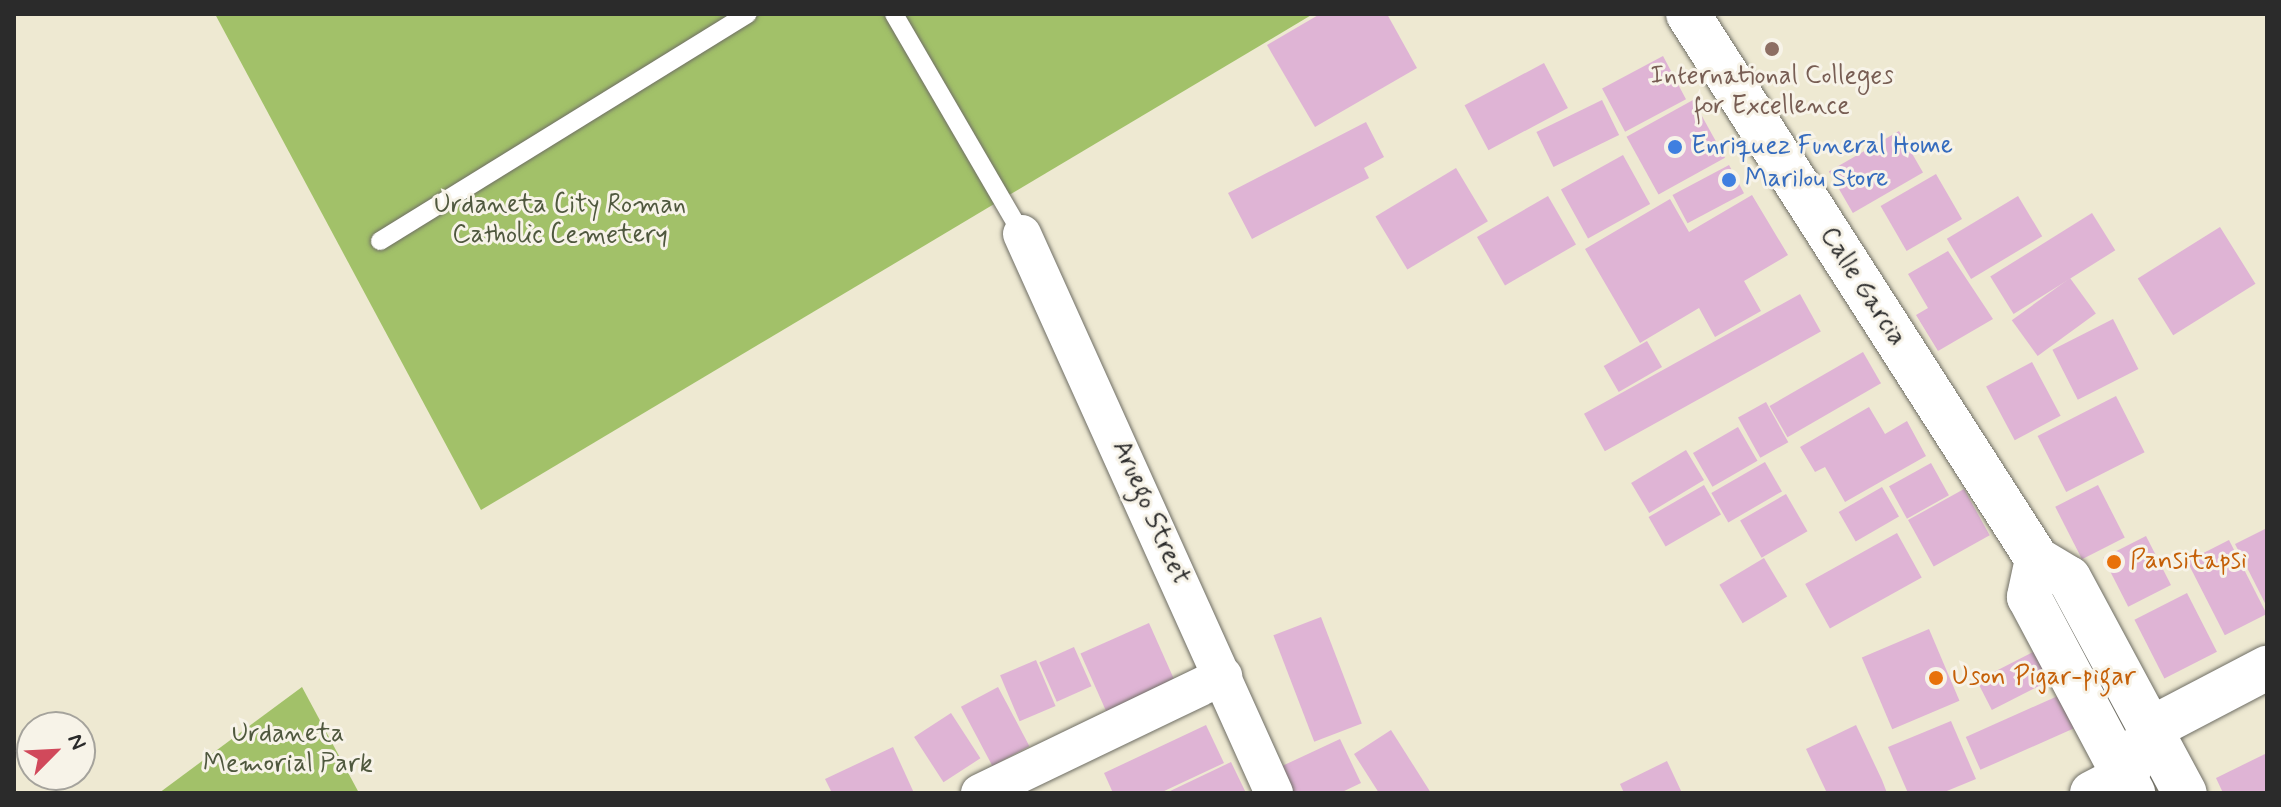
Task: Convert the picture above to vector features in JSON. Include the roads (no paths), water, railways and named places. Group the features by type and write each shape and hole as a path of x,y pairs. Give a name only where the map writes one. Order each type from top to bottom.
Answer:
{"main road":[{"name":"Calle Garcia","path":"1688,14 2037,559 2069,578 2185,793"},
{"path":"2037,559 2029,597 2117,787"},
{"path":"2117,787 2152,728 2267,668"}],"street":[{"name":"Aruego Street","path":"1022,234 1274,793"},
{"path":"980,793 1223,676"}],"lane":[{"path":"380,241 748,14"},
{"path":"894,14 1022,234"}],"place":[{"name":"International Colleges for Excellence","path":"1772,49"},
{"name":"Enriquez Funeral Home","path":"1675,147"},
{"name":"Marilou Store","path":"1729,180"},
{"name":"Pansitapsi","path":"2114,562"},
{"name":"Uson Pigar-pigar","path":"1936,678"}],"park label":[{"name":"Urdaneta City Roman Catholic Cemetery","path":"560,221"},
{"name":"Urdaneta Memorial Park","path":"288,750"}]}
